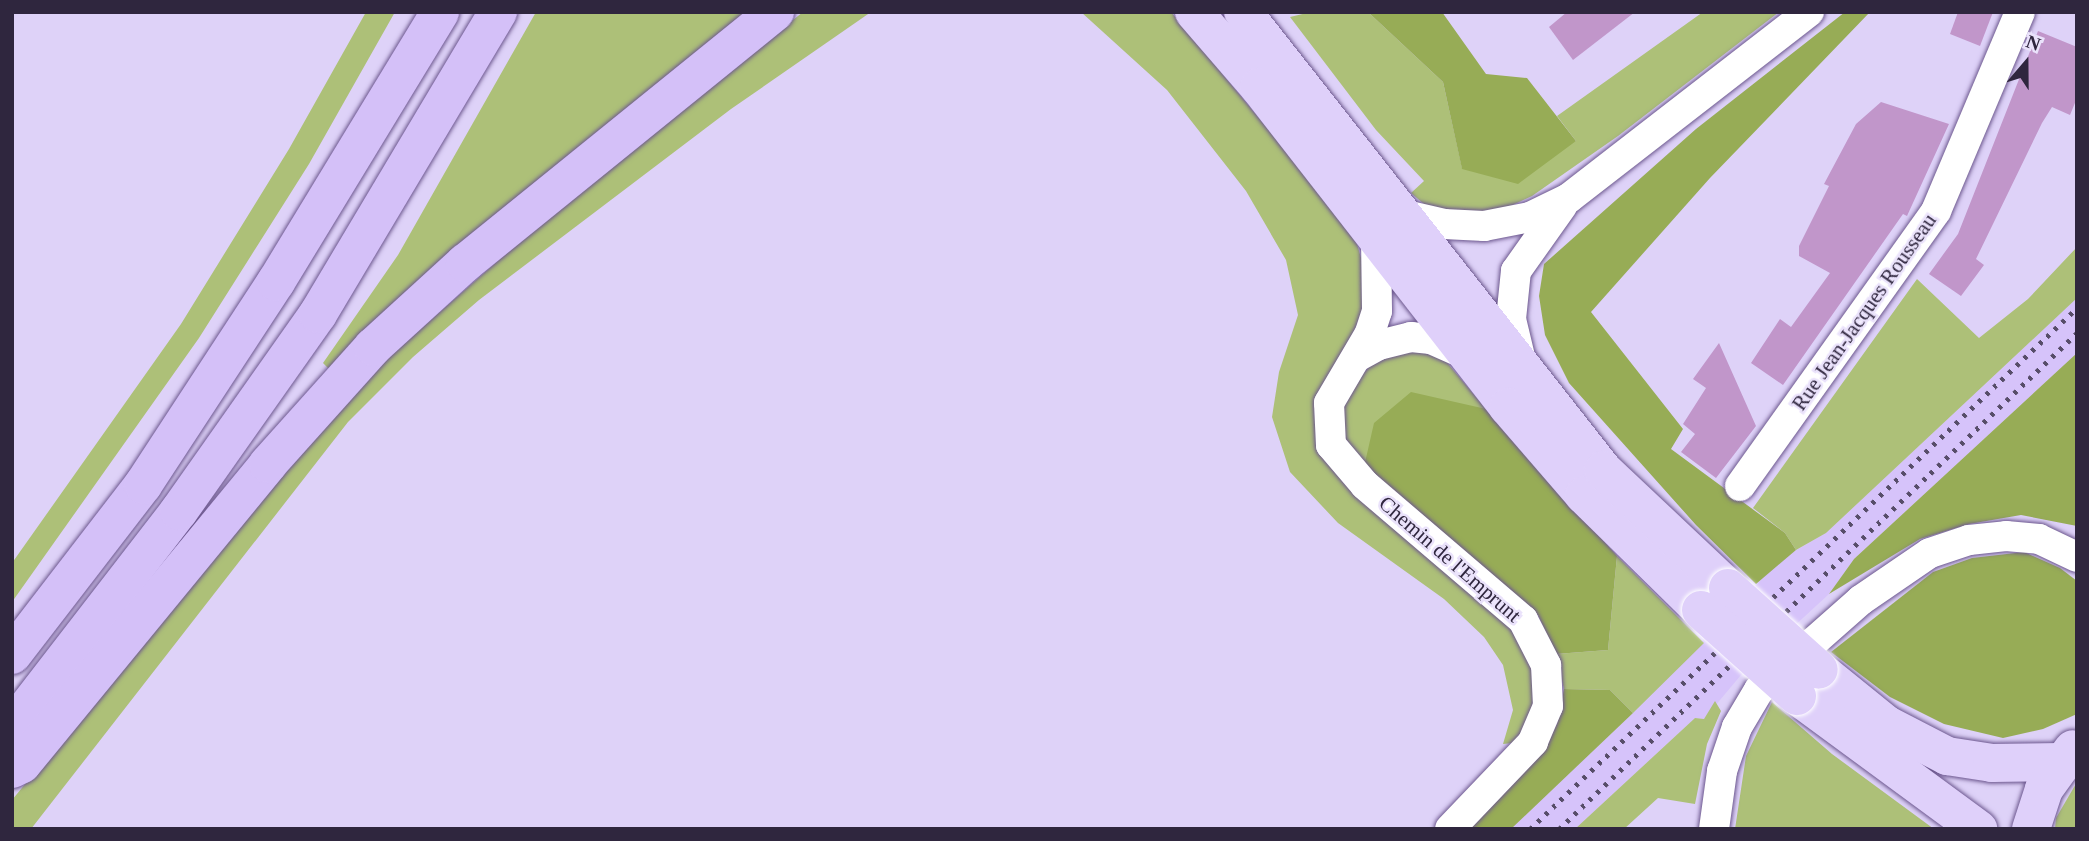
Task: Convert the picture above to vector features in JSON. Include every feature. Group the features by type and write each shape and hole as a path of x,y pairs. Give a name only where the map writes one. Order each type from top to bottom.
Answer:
{"highway":[{"path":"12,655 150,474 276,282 440,12"},
{"path":"12,727 179,511 318,314 498,12"},
{"path":"12,769 22,764 268,464 373,347 465,263 775,12"}],"main road":[{"path":"1194,12 1259,87 1391,226 1524,374 1715,599"},
{"path":"1242,12 1391,226 1462,353 1584,495 1715,599 1978,829"},
{"path":"1808,683 1947,756 1992,763 2069,753"},
{"path":"2031,829 2044,789 2069,753"}],"street":[{"path":"1524,374 1511,319 1516,271 1540,231 1569,198 1809,12"},
{"name":"Rue Jean-Jacques Rousseau","path":"1740,486 1936,211 2020,12"},
{"path":"1391,226 1484,226 1530,217 1569,198"},
{"name":"Chemin de l'Emprunt","path":"1391,226 1377,311 1357,356 1344,371 1329,403 1331,445 1364,485 1523,620 1546,665 1548,706 1533,742 1450,829"},
{"path":"1357,356 1379,345 1411,337 1431,339 1462,353"},
{"path":"1714,829 1722,771 1737,727 1759,690 1861,600 1930,553 1969,540 2006,536 2039,539 2077,557"}],"shaded area":[{"path":"2077,298 2077,353 1854,559 1829,594 1741,675 1704,719 1695,718 1575,829 1511,829 1633,713 1781,559 1826,533"}],"green space":[{"path":"366,12 395,12 309,164 199,338 12,602 12,563 181,324 289,149"},
{"path":"536,12 749,12 334,374 323,363 398,255"},
{"path":"803,12 871,12 731,109 479,300 413,357 348,422 31,829 12,829 12,800 206,564 381,364 567,200"},
{"path":"1081,12 1171,12 1296,163 1357,244 1366,275 1363,310 1315,421 1512,624 1531,657 1537,690 1522,742 1503,744 1513,710 1503,665 1484,637 1444,599 1338,523 1290,472 1272,417 1279,372 1298,315 1286,260 1246,191 1167,90"},
{"path":"1311,12 1368,12 1443,82 1462,168 1576,141 1557,116 1703,12 1779,12 1618,136 1532,196 1491,215 1431,210 1411,193 1424,181 1376,130 1290,17"},
{"path":"1368,12 1442,12 1486,74 1527,78 1576,141 1518,184 1462,169 1443,82"},
{"path":"1845,12 1870,12 1710,178 1591,312 1683,429 1671,449 1785,533 1796,550 1756,584 1696,525 1569,383 1545,335 1539,296 1544,264 1696,129"},
{"path":"2077,247 2077,298 1826,533 1796,550 1785,533 1753,508 1917,279 1979,338 2028,299"},
{"path":"1400,348 1439,353 1486,409 1364,467 1340,437 1342,398 1376,359"},
{"path":"2077,353 2077,526 2021,515 1969,524 1920,539 1829,594 1854,559"},
{"path":"1411,392 1486,409 1617,556 1608,650 1556,654 1538,615 1364,467 1374,423"},
{"path":"2024,552 2060,568 2077,581 2077,714 2043,729 2003,738 1944,724 1890,697 1831,652 1933,572 1972,558"},
{"path":"1617,556 1704,643 1633,713 1610,690 1564,689 1556,654 1608,650"},
{"path":"1564,689 1610,690 1633,713 1511,829 1462,829 1546,745 1557,724"},
{"path":"1715,701 1721,711 1707,744 1695,804 1658,798 1624,829 1575,829 1695,718 1704,719"},
{"path":"1772,702 1832,754 1934,829 1735,829 1746,756"},
{"path":"2077,782 2077,829 2055,829 2056,818"}],"building":[{"path":"1567,12 1635,12 1573,60 1549,27"},
{"path":"1958,12 1993,12 1980,46 1950,34"},
{"path":"2038,31 2077,47 2077,98 2070,115 2052,107 2042,123 1976,259 1984,265 1961,296 1929,274 1958,234"},
{"path":"1881,102 1949,124 1907,216 1903,214 1783,385 1751,363 1780,319 1791,327 1830,273 1799,256 1799,246 1829,186 1824,184 1856,124"},
{"path":"1719,343 1756,426 1716,478 1681,452 1695,434 1683,424 1706,388 1693,379"}],"railway":[{"path":"1530,829 2077,308"},
{"path":"1559,829 2077,333"}]}
